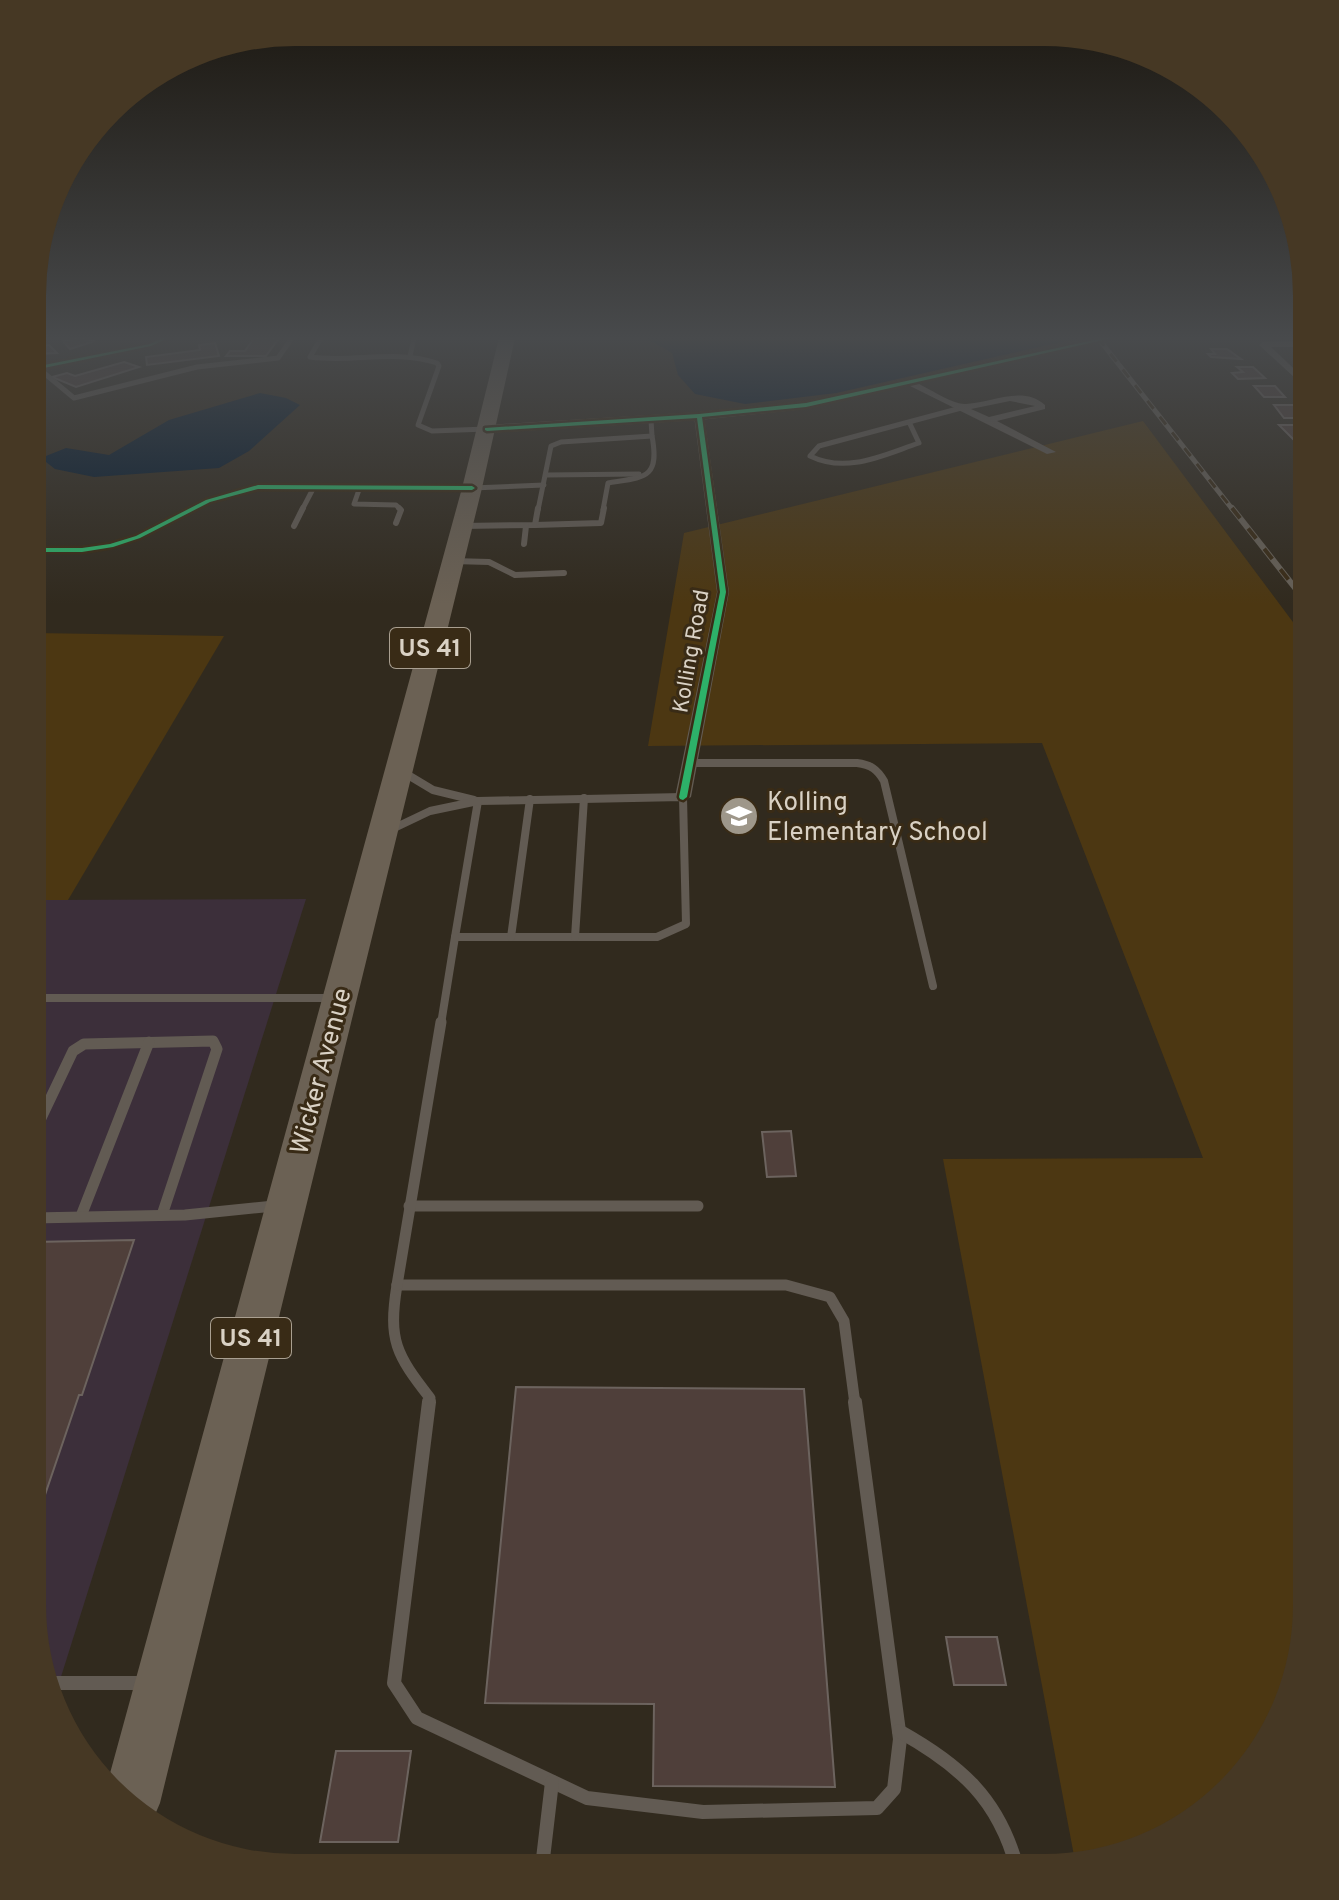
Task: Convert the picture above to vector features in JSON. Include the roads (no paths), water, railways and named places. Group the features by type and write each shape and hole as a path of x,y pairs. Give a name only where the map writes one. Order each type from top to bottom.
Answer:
{"highway":[{"name":"Wicker Avenue","path":"133,1794 487,429"}],"street":[{"path":"487,429 530,427"},
{"name":"Kolling Road","path":"683,797 723,592 700,427"},
{"path":"1003,427 1051,452"},
{"path":"46,550 111,546 138,537 226,494 258,487 472,488"}],"lane":[{"path":"422,427 432,431 487,429"},
{"path":"462,526 601,523 608,483 642,478 654,468 656,458 651,427"},
{"path":"899,427 819,446 810,456 824,465 847,465 919,443 912,427"},
{"path":"535,525 551,446 561,442 652,436"},
{"path":"546,475 647,474"},
{"path":"472,488 544,485"},
{"path":"294,526 314,487"},
{"path":"360,487 354,504 396,505 401,510 396,523"},
{"path":"524,544 526,526"},
{"path":"453,561 489,562 515,575 564,573"},
{"path":"690,763 857,763 870,765 879,772 933,986"},
{"path":"399,770 433,790 478,801"},
{"path":"382,834 430,811 478,801 683,797 686,924 657,937 455,937"},
{"path":"575,937 584,798"},
{"path":"511,937 530,799"},
{"path":"397,1285 786,1285 830,1297 844,1321 899,1731 894,1789 877,1808 703,1812 587,1798 417,1718 394,1683 430,1398 401,1361 391,1322 409,1206 478,801"},
{"path":"46,998 339,998"},
{"path":"46,1108 73,1051 84,1044 213,1041 217,1049 162,1215"},
{"path":"81,1216 149,1042"},
{"path":"46,1217 162,1215 286,1205"},
{"path":"409,1206 698,1206"},
{"path":"58,1683 161,1683"},
{"path":"899,1731 939,1752 987,1796 1004,1825 1013,1854"},
{"path":"544,1854 552,1782"}],"water":[{"path":"158,427 276,427 249,451 219,468 94,477 55,469 46,462 46,456 66,448 109,455"}],"railway":[{"path":"1168,427 1233,510"},
{"path":"1232,508 1293,585"}],"place":[{"name":"Kolling Elementary School","path":"739,816"}]}
